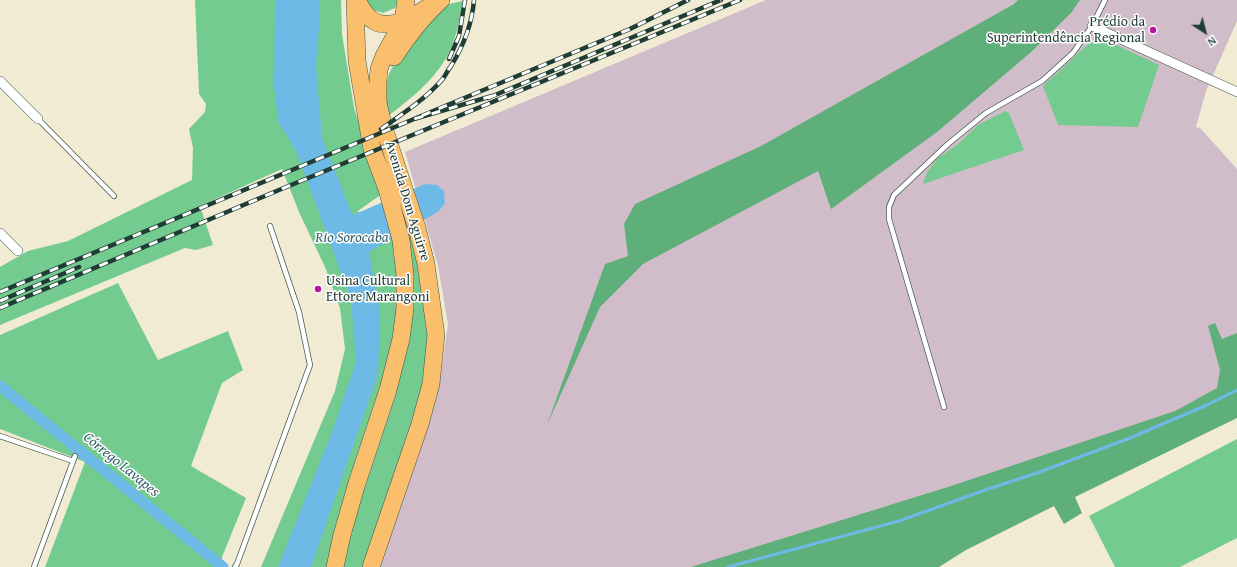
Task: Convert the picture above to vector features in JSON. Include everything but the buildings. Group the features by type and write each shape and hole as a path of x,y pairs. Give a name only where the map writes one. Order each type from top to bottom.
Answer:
{"highway":[{"path":"344,0 346,37 358,108 372,149"},
{"path":"356,0 363,13 379,24 391,24 403,20"},
{"name":"Avenida Dom Aguirre","path":"335,567 357,483 388,390 401,339 405,308 405,275 401,240 387,189 372,149 357,61 356,0"},
{"name":"Avenida Dom Aguirre","path":"371,567 420,424 431,384 436,335 426,264 417,228 383,124 378,102 378,82 380,69 384,56 403,20 406,0"},
{"path":"378,102 382,82 391,62 410,33 426,13 440,0"}],"main road":[{"path":"403,20 440,0"}],"street":[{"path":"1092,26 1237,92"},
{"path":"0,81 38,119"},
{"path":"0,233 18,251"}],"lane":[{"path":"944,407 889,219 889,207 894,195 953,140 986,113 1042,81 1073,53 1092,26 1105,0"},
{"path":"38,119 114,196"},
{"path":"235,567 310,365 299,312 270,226"},
{"path":"0,436 73,461"},
{"path":"34,567 75,456"}],"shaded area":[{"path":"766,0 1237,0 1237,21 1206,91 1196,127 1200,128 1237,169 1237,402 821,567 378,567 440,380 448,324 438,266 405,152"}],"green space":[{"path":"195,0 341,0 342,34 354,108 382,194 358,211 372,249 395,236 397,244 396,335 328,567 261,567 335,391 345,349 340,308 325,267 299,212 282,169 200,206 213,245 196,250 185,248 0,325 0,267 28,251 68,241 192,180 193,148 189,129 205,112 206,104 199,94"},
{"path":"366,0 398,0 395,8 383,13 373,10"},
{"path":"1018,0 1080,0 1071,13 1030,53 937,132 831,209 818,171 643,264 600,307 547,425 605,264 628,256 624,224 635,204 761,146 1014,4"},
{"path":"463,1 452,46 445,60 426,84 388,116 385,89 389,74 397,57 438,9 449,4"},
{"path":"1097,36 1159,65 1138,127 1058,125 1043,86"},
{"path":"1005,111 1009,113 1024,150 923,184 927,172 938,158 958,144 978,125"},
{"path":"412,227 428,331 427,357 422,389 413,427 366,567 341,567 347,537 396,389 404,231"},
{"path":"118,283 158,360 228,331 243,370 222,383 191,466 246,498 218,567 45,567 85,462 0,429 0,335"},
{"path":"1215,323 1222,339 1237,333 1237,418 1075,497 1082,513 1064,524 1054,506 966,550 939,567 691,567 951,486 1175,411 1217,388 1220,370 1208,326"},
{"path":"1237,439 1237,538 1180,567 1115,567 1089,516"}],"water":[{"name":"Rio Sorocaba","path":"275,0 320,0 316,66 322,138 352,214 425,184 437,185 444,191 445,203 439,211 369,252 380,312 378,374 311,567 278,567 331,435 356,362 351,300 297,153 278,121 274,85"}],"waterway":[{"name":"Córrego Lavapes","path":"0,386 223,567"},
{"path":"728,567 899,521 1037,473 1130,438 1207,405 1237,390"}],"railway":[{"path":"449,59 459,36 465,0"},
{"path":"381,129 420,101 444,78 456,58 467,34 474,0"},
{"path":"492,96 414,119 630,29 688,0"},
{"path":"488,98 721,0"},
{"path":"0,308 279,190 740,0"},
{"path":"0,292 414,119"},
{"path":"0,301 79,267"}],"place":[{"name":"Prédio da Superintendência Regional","path":"1153,30"},
{"name":"Usina Cultural Ettore Marangoni","path":"318,289"}]}
